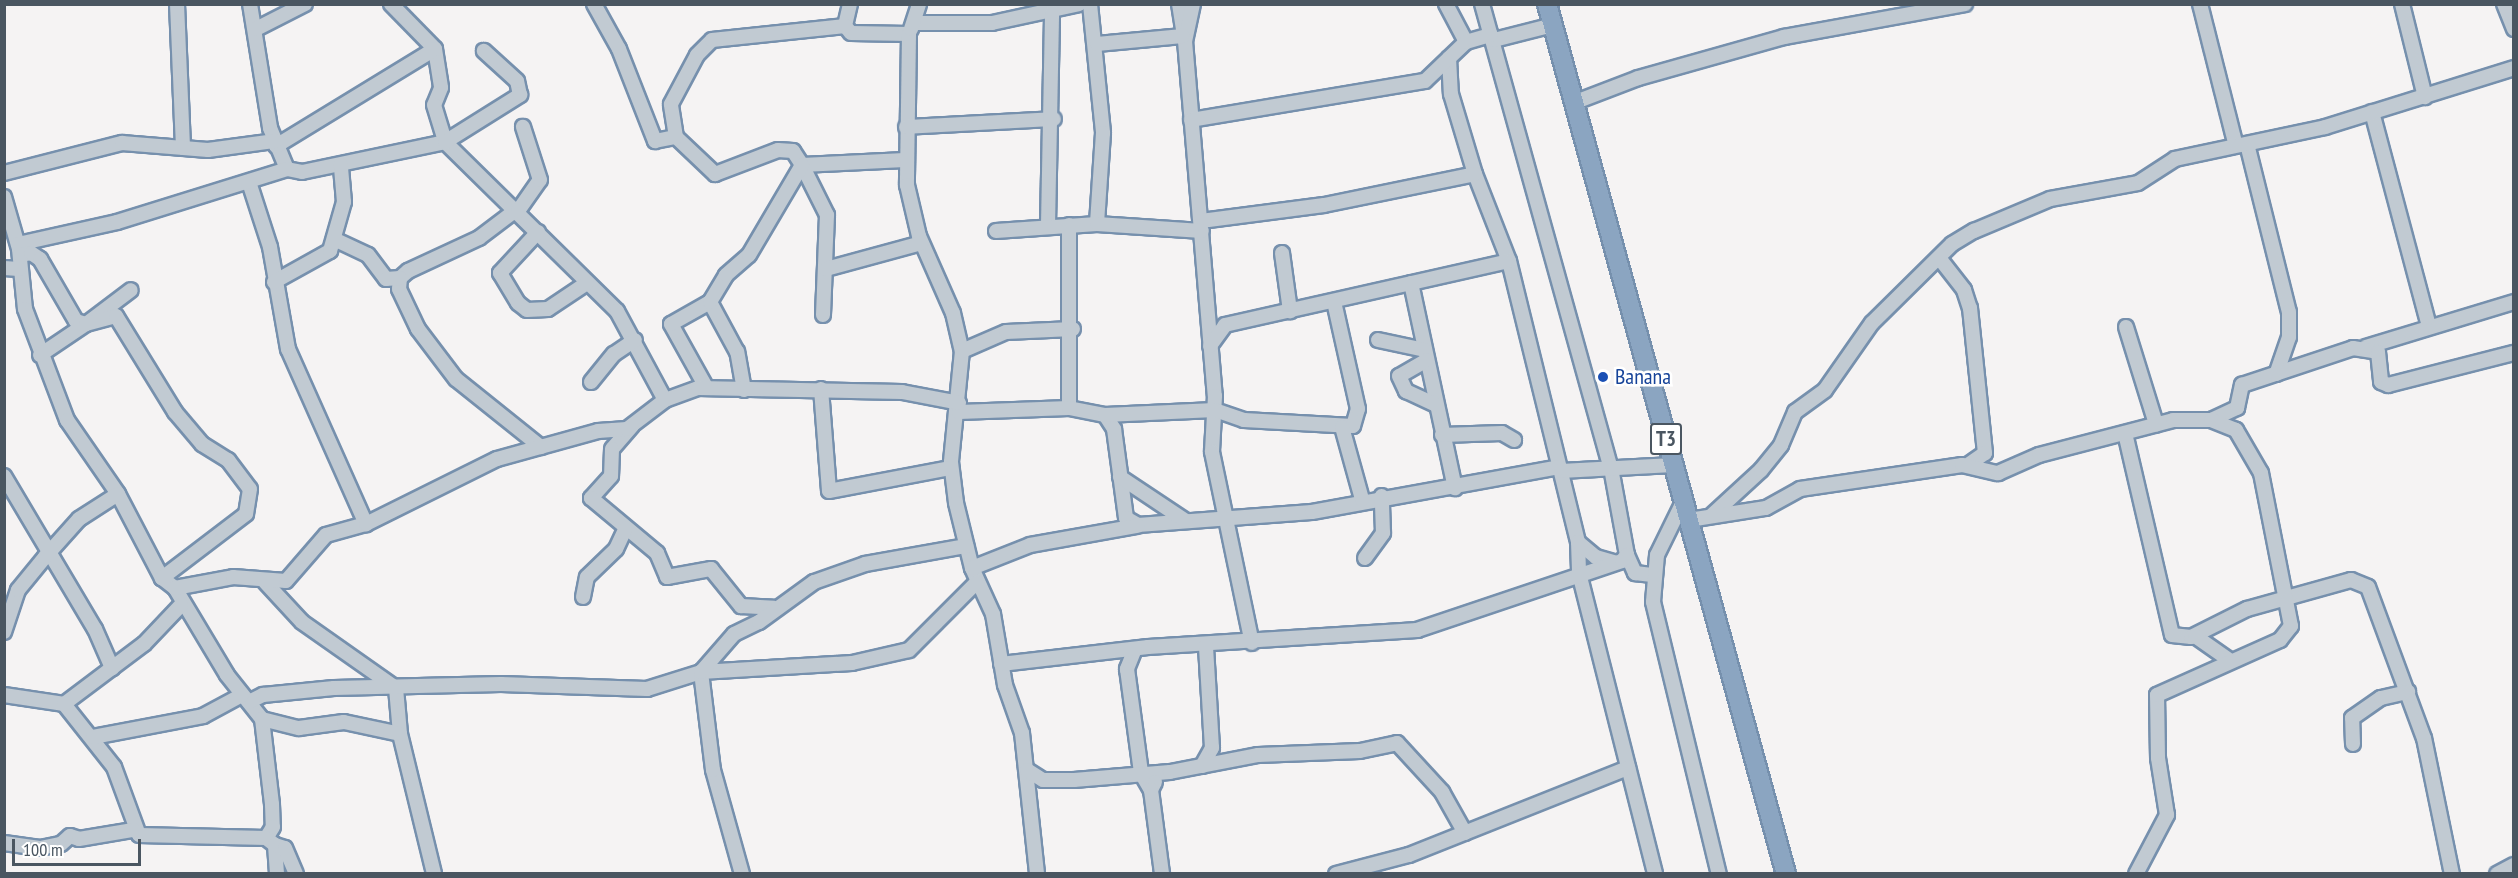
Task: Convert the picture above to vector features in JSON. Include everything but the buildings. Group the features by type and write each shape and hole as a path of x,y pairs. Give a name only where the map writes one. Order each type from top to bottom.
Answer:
{"highway":[{"name":"T3","path":"1547,4 1786,873"}],"street":[{"path":"177,4 183,148"},
{"path":"250,4 276,144 286,170"},
{"path":"256,29 305,4"},
{"path":"391,4 435,50 441,88 434,105 445,142 617,311 635,340 665,400"},
{"path":"594,4 619,49 655,141 676,137"},
{"path":"845,26 850,4"},
{"path":"919,4 911,29 905,160 922,243 962,351 959,408 951,468 966,549 977,582 993,614 1001,664 1027,770 1037,873"},
{"path":"822,315 827,215 794,151 778,150 715,174 676,137 671,104 697,55 712,40 766,30 845,26 864,35 992,22 1052,12 1079,4"},
{"path":"1090,4 1097,45 1103,133 1097,224"},
{"path":"1179,4 1201,226 1206,316 1215,410 1212,452 1225,520 1244,588 1252,643"},
{"path":"1184,38 1193,4"},
{"path":"1446,4 1466,42"},
{"path":"1482,4 1611,468 1627,555 1635,573 1652,575"},
{"path":"1573,103 1638,78 1784,37 1965,4"},
{"path":"2200,4 2289,312 2289,337 2276,374"},
{"path":"2402,4 2425,97"},
{"path":"2504,4 2514,29"},
{"path":"1048,225 1054,119 1052,12"},
{"path":"1191,120 1425,81 1466,42 1553,25"},
{"path":"1097,45 1184,38"},
{"path":"4,173 122,143 183,148 276,144 435,50"},
{"path":"4,268 19,256 117,222 286,170 296,173 445,142 510,104 521,93 512,75 484,51"},
{"path":"1449,58 1451,94 1475,174 1509,261 1522,312 1578,542 1579,573 1623,772 1633,786 1655,873"},
{"path":"1711,516 1761,470 1781,445 1795,412 1825,390 1872,323 1940,259 1974,231 2031,206 2091,188 2138,183 2168,161 2372,112 2514,68"},
{"path":"2372,112 2429,326"},
{"path":"906,127 1054,119"},
{"path":"336,240 368,255 386,279 400,278 479,238 517,211 540,180 523,127"},
{"path":"802,165 905,160"},
{"path":"274,282 318,260 336,240 344,202 341,165"},
{"path":"706,387 671,324 710,302 726,275 749,255 802,165"},
{"path":"996,231 1048,225 1201,226 1324,205 1475,174"},
{"path":"249,182 270,247 274,282 288,349 366,524"},
{"path":"4,197 19,256 39,355 67,420 118,494 162,578 175,588 181,605 262,719 272,804 273,826 270,842 278,873"},
{"path":"1069,225 1073,329 1069,408"},
{"path":"538,232 500,273 518,303 527,310 548,309 587,283"},
{"path":"826,269 922,243"},
{"path":"19,256 31,253 40,259 76,321 86,324 119,318 175,412 202,444 228,460 250,489 246,514 162,578"},
{"path":"1282,253 1290,311"},
{"path":"1940,259 1964,290 1970,308 1985,453 1968,465"},
{"path":"1206,316 1226,325 1509,261"},
{"path":"400,278 399,289 414,323 456,379 541,447"},
{"path":"1411,283 1455,488"},
{"path":"39,355 86,324 131,290"},
{"path":"710,302 737,352 744,390"},
{"path":"738,632 741,606 711,569 667,577 657,553 591,495 611,476 612,449 632,426 665,400 706,387 744,390 821,389 902,392 959,408 1069,408 1105,415 1215,410 1244,420 1342,427 1355,425 1358,409 1334,302"},
{"path":"1689,520 1766,508 1800,489 1968,465 1998,473 2039,455 2156,424 2211,420 2237,408 2242,385 2429,326 2514,302"},
{"path":"1210,346 1226,325"},
{"path":"2126,327 2156,424"},
{"path":"962,351 1006,332 1073,329"},
{"path":"591,382 614,354 635,340"},
{"path":"1378,340 1426,355"},
{"path":"2366,346 2382,359 2380,380 2388,385 2514,353"},
{"path":"1426,355 1399,376 1406,391 1436,405"},
{"path":"821,389 829,491 951,468"},
{"path":"1105,415 1114,429 1126,518 1138,525"},
{"path":"2136,873 2167,815 2158,758 2157,695 2228,659 2289,634 2288,598 2261,472 2236,430 2211,420"},
{"path":"175,588 234,577 265,582 290,578 326,535 366,524 486,462 632,426"},
{"path":"1342,427 1362,499"},
{"path":"1442,435 1502,432 1514,440"},
{"path":"2125,433 2167,629 2179,638 2194,636 2229,616 2288,598 2351,580 2363,582 2408,692 2431,764 2452,873"},
{"path":"972,568 996,555 1138,525 1312,512 1362,499 1455,488 1560,469 1672,465"},
{"path":"4,476 49,551 112,668"},
{"path":"1120,477 1188,522"},
{"path":"4,632 18,590 49,551 79,519 118,494"},
{"path":"1365,558 1383,533 1382,496"},
{"path":"1684,500 1665,530 1652,575 1653,602 1719,873"},
{"path":"583,597 587,577 616,549 626,528"},
{"path":"1578,542 1596,557 1614,562"},
{"path":"700,672 738,632 806,586 855,566 966,549 996,555"},
{"path":"1001,664 1135,649 1252,643 1417,630 1614,562 1627,555"},
{"path":"265,582 302,622 396,688 400,734 434,873"},
{"path":"93,737 203,716 245,698 306,689 501,684 647,689 700,672 852,663 909,650 977,582"},
{"path":"64,704 112,668 181,605"},
{"path":"741,606 774,608"},
{"path":"2194,636 2228,659"},
{"path":"1202,766 1212,748 1206,646"},
{"path":"1135,649 1127,669 1141,773 1151,790 1162,873"},
{"path":"700,672 712,770 742,873"},
{"path":"2353,744 2352,718 2381,698 2408,692"},
{"path":"4,695 64,704 93,737 114,767 133,830 141,835 270,842 285,848 296,873"},
{"path":"262,719 299,728 344,722 400,734"},
{"path":"1027,770 1043,780 1163,772 1258,755 1360,751 1397,743 1442,792 1465,833"},
{"path":"1151,790 1163,772"},
{"path":"1336,873 1409,855 1623,772"},
{"path":"4,843 40,848 61,844 70,836 79,839 133,830"},
{"path":"2497,873 2514,865"}],"place":[{"name":"Banana","path":"1603,377"}]}
